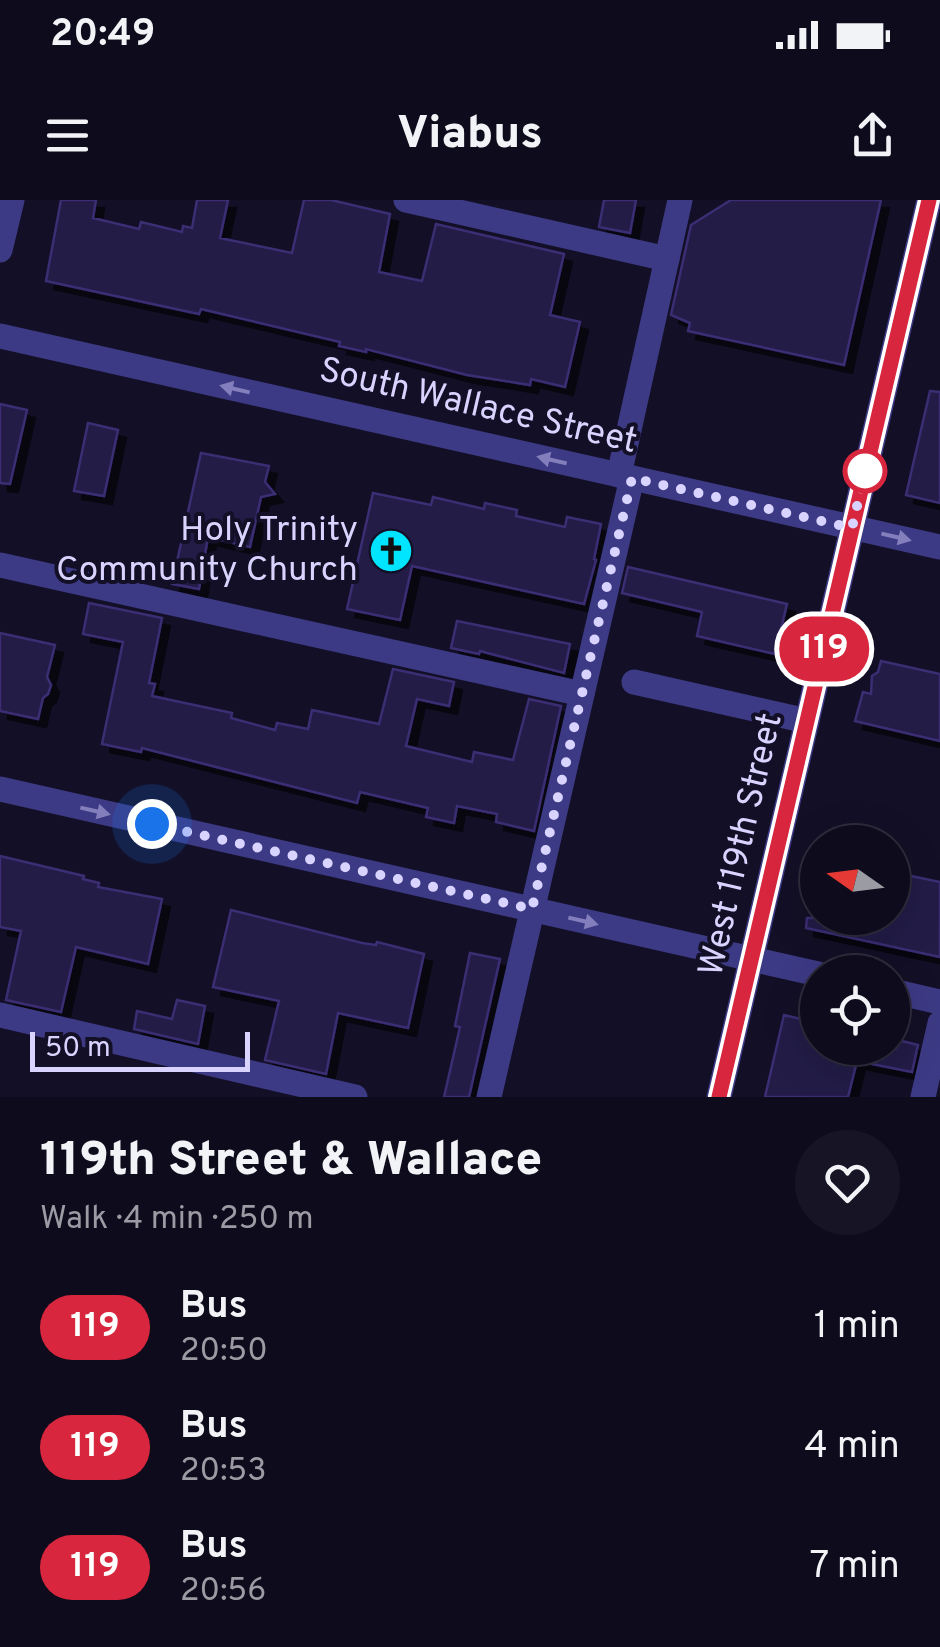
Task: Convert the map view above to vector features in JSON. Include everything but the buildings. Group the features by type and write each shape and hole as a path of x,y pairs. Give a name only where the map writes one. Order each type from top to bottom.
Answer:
{"street":[{"path":"0,250 12,200"},
{"path":"406,200 666,258"},
{"path":"489,1097 582,694 680,200"},
{"name":"West 119th Street","path":"719,1097 929,200"},
{"name":"South Wallace Street","path":"0,336 940,547"},
{"path":"0,564 582,694"},
{"path":"634,682 807,722"},
{"path":"0,790 800,970"},
{"path":"910,995 940,1002"},
{"path":"0,1016 355,1097"},
{"path":"923,1097 940,1024"}],"bus line":[{"name":"119","path":"719,1097 929,200"}],"place":[{"name":"Holy Trinity Community Church","path":"391,551"}],"route":[{"path":"152,824 532,909 632,478 852,528 866,467 865,471"}]}
